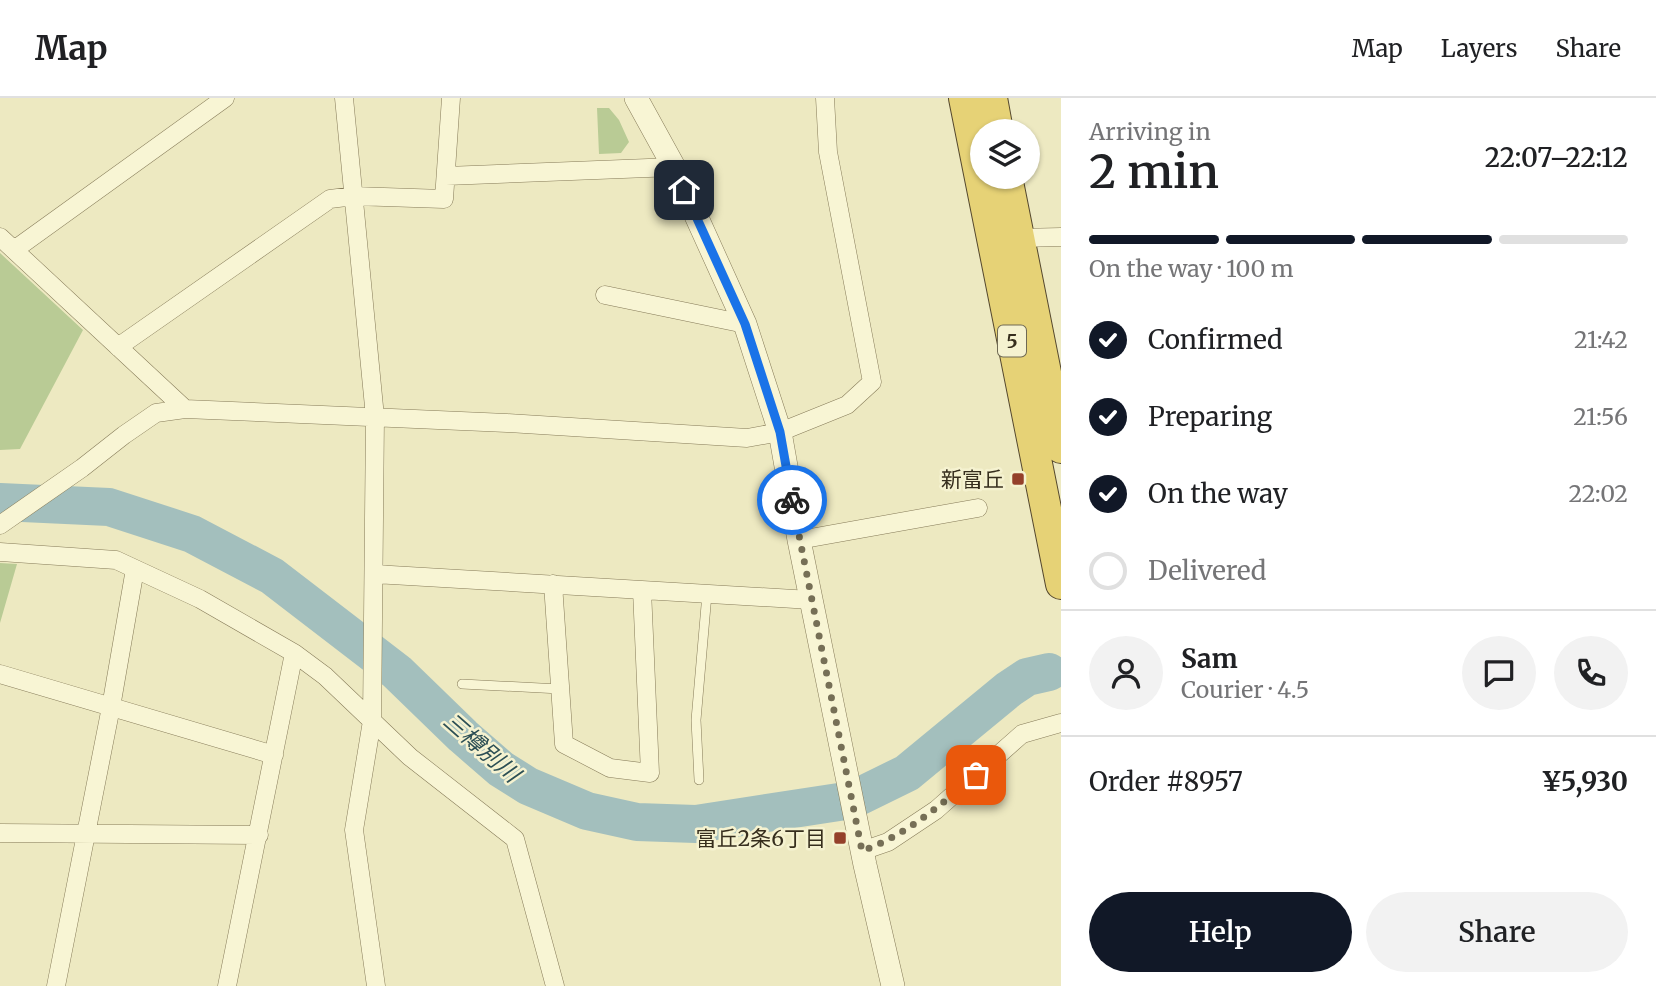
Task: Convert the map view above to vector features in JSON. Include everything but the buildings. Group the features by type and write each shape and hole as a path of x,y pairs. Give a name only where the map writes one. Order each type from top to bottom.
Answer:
{"highway":[{"name":"5","path":"964,98 1061,448"},
{"path":"992,98 996,119"},
{"name":"5","path":"1009,189 1042,374 1061,584"}],"street":[{"path":"14,250 225,98"},
{"path":"344,98 375,417 372,721 354,830 376,986"},
{"path":"118,347 330,199 354,196 444,199 451,98"},
{"path":"636,98 674,167 745,324 780,432 862,851 893,986"},
{"path":"0,525 156,413 185,409 375,417 747,438 780,432 848,405 872,383 828,152 825,98"},
{"path":"446,176 674,167"},
{"path":"0,237 185,409"},
{"path":"1019,238 1061,237"},
{"path":"605,295 745,324"},
{"path":"799,540 978,508"},
{"path":"0,552 116,560 200,599 294,653 325,676 410,757 516,839 555,986"},
{"path":"56,986 87,834 135,569"},
{"path":"374,574 811,600"},
{"path":"553,584 564,744 610,768 650,773 642,590"},
{"path":"227,986 294,653"},
{"path":"0,674 274,755"},
{"path":"862,851 888,842 936,810 1022,734 1061,723"},
{"path":"0,833 258,835"}],"lane":[{"path":"699,780 695,720 707,594"},
{"path":"462,684 560,689"}],"green space":[{"path":"597,108 609,108 619,120 629,142 621,153 599,154"},
{"path":"0,253 83,330 20,449 0,450"},
{"path":"0,563 17,564 0,623"}],"waterway":[{"name":"三樽別川","path":"0,502 109,507 192,534 272,576 397,672 501,769 528,786 587,811 637,822 696,824 852,800 907,773 1027,677 1049,672"},
{"name":"三樽別川","path":"1049,672 1061,669"}],"way so far":[{"path":"792,500 862,851 888,842 936,810 976,775"}],"place":[{"name":"新富丘","path":"1018,479"},
{"name":"富丘2条6丁目","path":"840,838"}],"route":[{"path":"684,190 745,324 780,432 792,500"}]}
